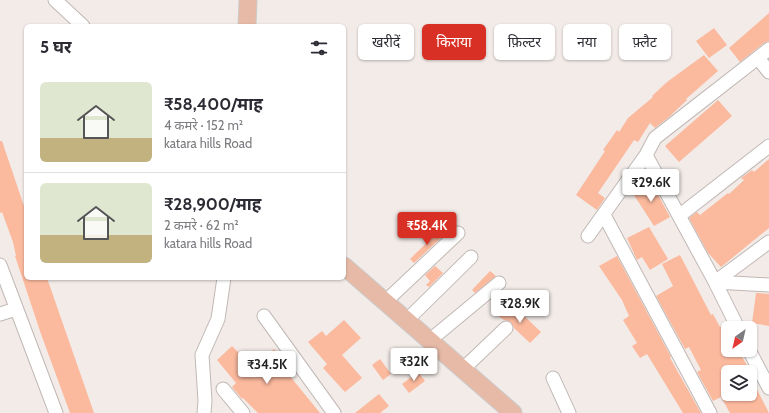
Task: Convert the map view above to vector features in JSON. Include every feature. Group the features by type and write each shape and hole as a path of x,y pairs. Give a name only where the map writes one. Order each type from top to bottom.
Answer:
{"main road":[{"path":"247,24 248,0"},
{"path":"346,268 513,413"}],"street":[{"path":"55,0 81,24"},
{"path":"588,236 646,156 656,138 769,49"},
{"path":"758,58 769,72"},
{"path":"679,216 769,146"},
{"path":"646,156 716,282 735,321"},
{"path":"604,215 710,413"},
{"path":"385,302 458,233"},
{"path":"716,282 769,242"},
{"path":"406,321 471,257"},
{"path":"0,265 56,413"},
{"path":"204,413 205,401 202,355 218,319 224,280"},
{"path":"716,282 769,285"},
{"path":"429,341 499,283"},
{"path":"0,314 16,309"},
{"path":"264,316 334,413"},
{"path":"462,370 506,328"},
{"path":"754,357 763,368 769,388"},
{"path":"553,378 569,413"},
{"path":"223,389 243,413"}],"building":[{"path":"769,13 769,41 764,43 740,62 729,48"},
{"path":"714,28 727,45 709,58 696,41"},
{"path":"704,55 718,71 686,99 687,100 669,117 655,128 650,123 638,142 634,140 598,193 605,198 597,210 576,195 617,130 619,132 628,118 653,97 652,96 667,82"},
{"path":"718,100 732,116 679,162 665,146"},
{"path":"0,141 2,141 24,206 24,280 48,280 94,413 70,413 41,334 15,256 13,242 2,212 0,213"},
{"path":"769,159 769,228 721,267 708,253 689,218 697,212 700,215 728,193 729,194 744,180 741,178 752,170 754,172"},
{"path":"650,180 670,217 654,226 632,192"},
{"path":"649,227 668,259 650,270 642,257 637,260 627,238"},
{"path":"440,230 444,235 414,263 410,259"},
{"path":"680,255 711,315 713,314 721,326 721,357 742,357 747,365 721,365 721,397 713,401 697,372 701,370 689,347 685,349 656,296 673,286 662,264"},
{"path":"617,256 671,357 670,358 701,413 683,413 647,354 640,358 632,346 637,343 623,320 629,316 622,300 599,266"},
{"path":"435,266 443,273 429,287 426,285 430,281 425,275"},
{"path":"490,271 496,276 475,293 472,290"},
{"path":"756,293 769,294 769,326 757,324 757,321 752,321"},
{"path":"505,305 519,315 521,313 541,332 530,343 514,328 511,322 498,316"},
{"path":"344,320 361,338 342,355 362,378 345,392 323,368 327,364 308,342 322,331 326,336"},
{"path":"232,346 240,354 238,355 254,378 272,362 266,356 274,349 294,372 289,375 320,413 258,413 243,398 242,399 232,387 236,383 217,360"},
{"path":"380,359 391,374 383,380 372,365"},
{"path":"418,372 425,381 409,393 402,384"},
{"path":"757,390 769,413 730,413 723,401 757,401"},
{"path":"379,394 389,406 380,413 355,413"}]}
